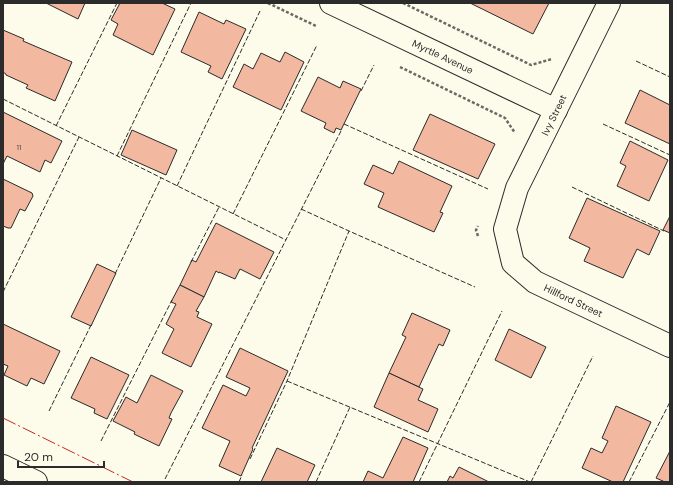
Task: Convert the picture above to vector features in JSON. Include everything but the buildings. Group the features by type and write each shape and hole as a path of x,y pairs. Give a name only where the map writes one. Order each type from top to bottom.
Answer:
{"street":[{"name":"Myrtle Avenue","path":"331,3 556,110"},
{"name":"Ivy Street","path":"505,229 517,188 609,3"},
{"name":"Hillford Street","path":"505,229 513,263 535,282 670,346"},
{"path":"3,466 36,482"}],"path":[{"path":"268,3 318,27"},
{"path":"403,3 531,65 557,58"},
{"path":"397,66 505,118 517,135"},
{"path":"478,238 476,230 480,224"}],"fence":[{"path":"56,126 117,3"},
{"path":"117,156 191,3"},
{"path":"177,186 260,11"},
{"path":"233,214 317,45"},
{"path":"636,61 670,77"},
{"path":"361,91 374,65"},
{"path":"3,99 286,240"},
{"path":"344,124 488,189"},
{"path":"603,124 670,155"},
{"path":"165,479 342,129"},
{"path":"3,292 79,137"},
{"path":"115,274 161,178"},
{"path":"572,187 664,231"},
{"path":"191,262 219,207"},
{"path":"301,209 349,231"},
{"path":"250,459 287,381 349,231 475,287"},
{"path":"101,441 172,300"},
{"path":"419,482 502,311"},
{"path":"49,411 92,323"},
{"path":"531,482 593,356"},
{"path":"287,381 530,482"},
{"path":"629,482 670,402"},
{"path":"316,482 350,407"},
{"path":"239,482 242,475"}],"power":[{"path":"3,418 133,482"}]}
